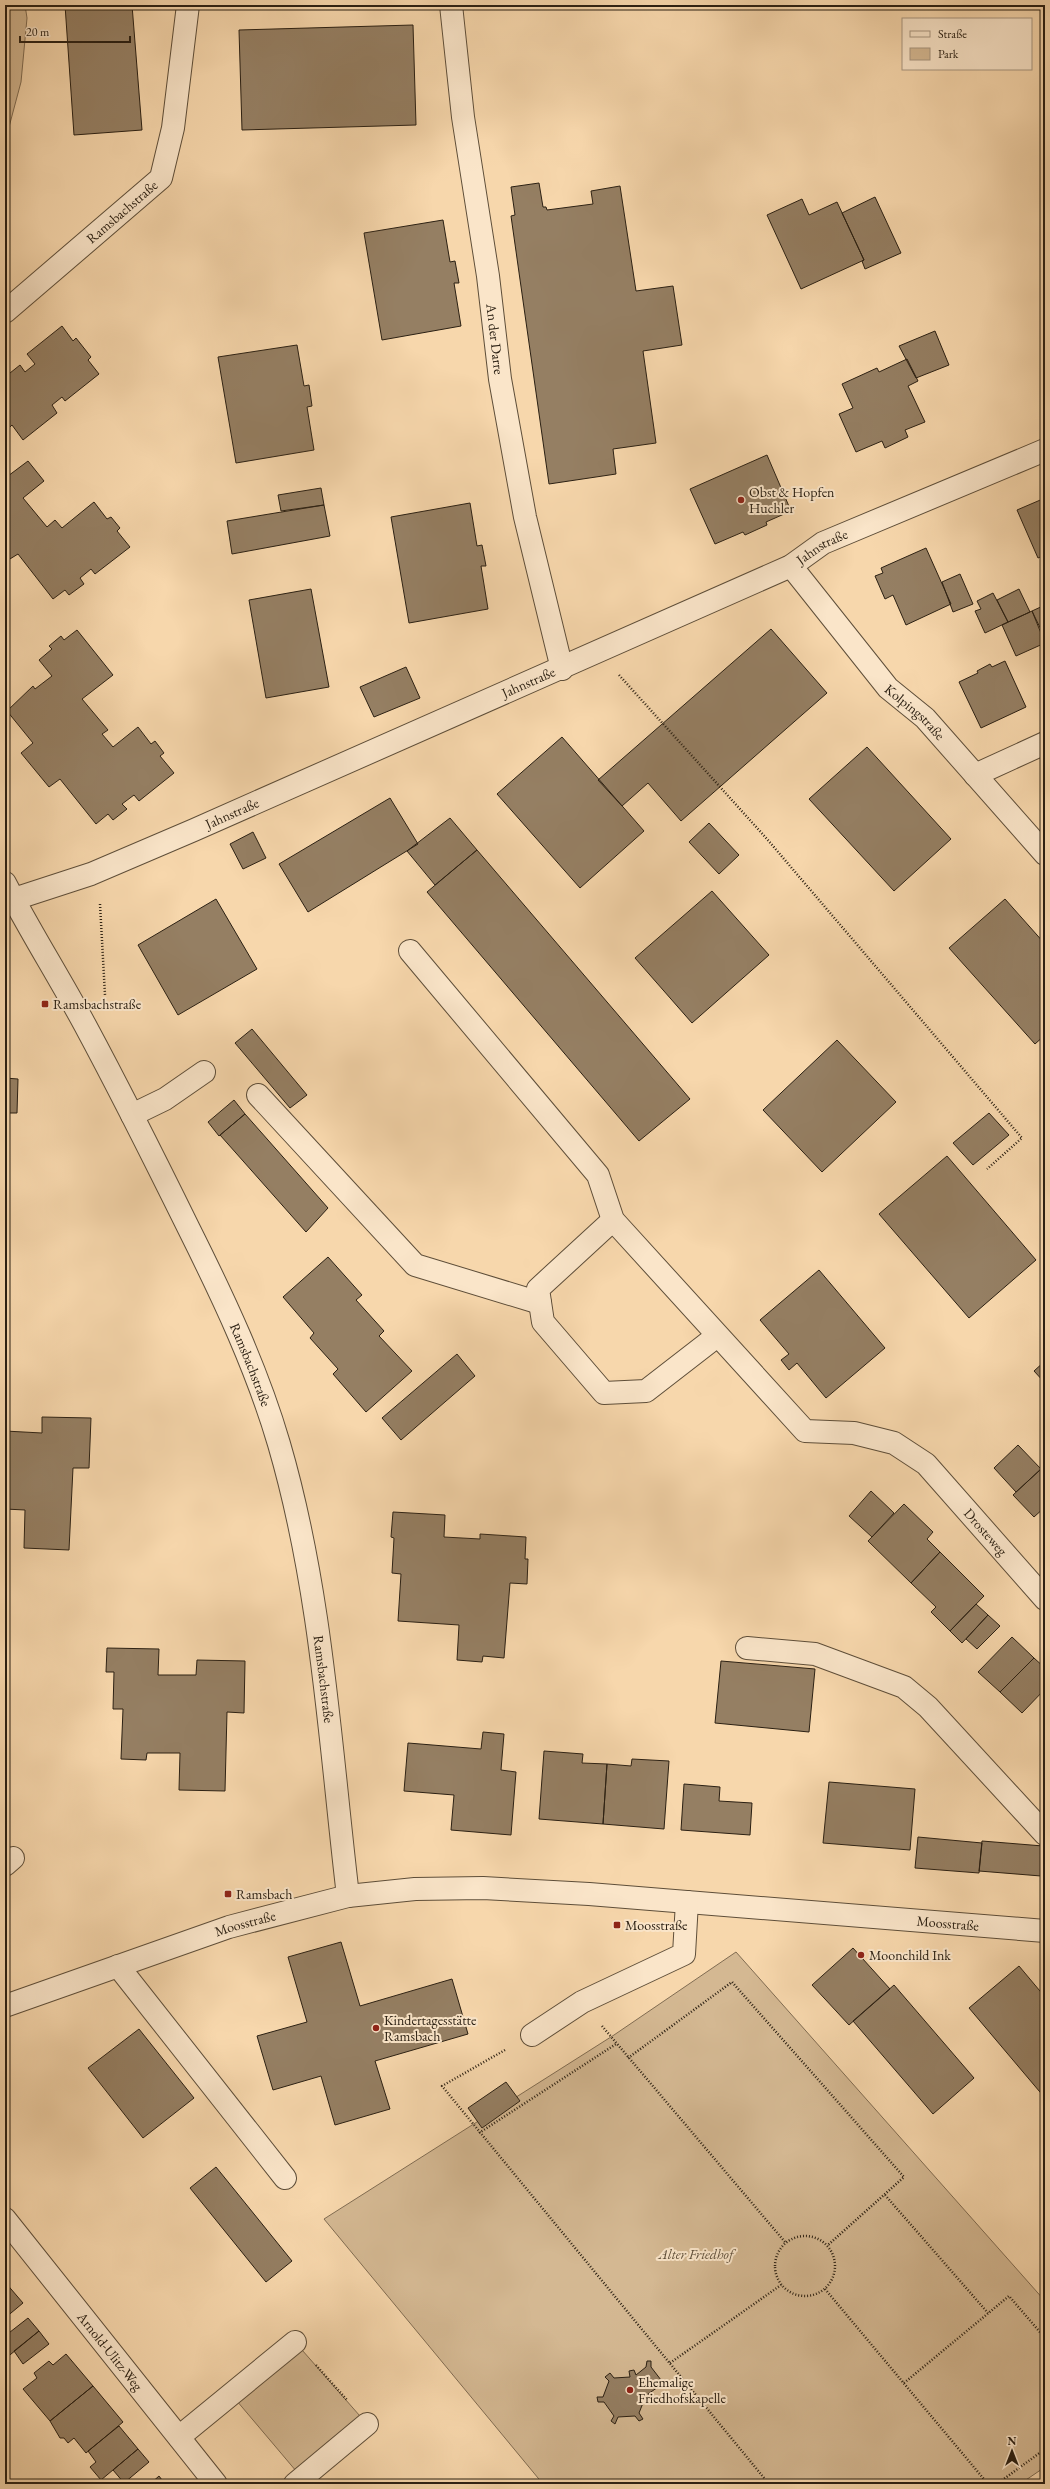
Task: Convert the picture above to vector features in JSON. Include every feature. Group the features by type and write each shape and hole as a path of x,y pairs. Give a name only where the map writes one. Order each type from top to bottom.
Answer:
{"street":[{"name":"Ramsbachstraße","path":"5,312 161,178 173,128 188,5"},
{"name":"An der Darre","path":"451,5 463,116 488,276 500,379 525,517 562,669"},
{"name":"Jahnstraße","path":"8,894 91,874 562,669 790,566 823,543 1045,450"},
{"name":"Kolpingstraße","path":"790,566 888,688 925,718 1045,854"},
{"path":"975,775 1045,743"},
{"name":"Ramsbachstraße","path":"8,894 80,1016 132,1115 234,1320 255,1372 298,1514 317,1620 348,1896"},
{"path":"410,951 598,1175 612,1220 538,1288 543,1322 604,1393 646,1391 717,1336"},
{"path":"132,1115 165,1099 204,1072"},
{"path":"258,1095 415,1265 540,1303"},
{"name":"Drosteweg","path":"612,1220 805,1431 854,1433 894,1443 926,1464 1045,1599"},
{"path":"747,1648 815,1654 904,1687 928,1707 1045,1834"},
{"name":"Moosstraße","path":"7,2003 229,1927 348,1896 415,1889 483,1888 589,1894 1045,1932"},
{"path":"532,2035 582,2002 684,1954 688,1902"},
{"path":"118,1966 285,2178"},
{"name":"Arnold-Ulitz-Weg","path":"5,2219 216,2484"},
{"path":"179,2437 295,2342"},
{"path":"295,2484 367,2424"}],"path":[{"path":"599,652 767,839 1022,1138 987,1169"},
{"path":"80,1016 105,998 100,902 91,874"},
{"path":"628,2058 732,1982 904,2177 828,2245"},
{"path":"582,2002 785,2242"},
{"path":"532,2035 442,2086 479,2133 770,2484"},
{"path":"479,2133 616,2044"},
{"path":"884,2195 988,2313"},
{"path":"802,2235 812,2236 828,2245 833,2253 835,2272 825,2289 807,2296 788,2291 781,2285 776,2277 775,2258 785,2242 802,2235"},
{"path":"670,2363 781,2285"},
{"path":"825,2289 988,2484"},
{"path":"904,2383 1009,2296 1045,2338"},
{"path":"295,2342 367,2424"},
{"path":"997,2484 1045,2449"}],"green space":[{"path":"5,5 25,5 27,18 21,82 5,142"},
{"name":"Alter Friedhof","path":"736,1952 1045,2301 1045,2467 1020,2484 543,2484 324,2219 614,2035"},
{"path":"295,2342 367,2424 302,2478 231,2394"}],"building":[{"path":"65,5 132,5 142,130 74,135"},
{"path":"413,25 416,125 242,130 239,30"},
{"path":"539,183 543,207 546,207 547,210 593,204 591,191 620,186 636,291 673,286 682,345 643,351 656,443 613,449 616,474 549,484 511,216 515,215 511,187"},
{"path":"875,197 901,253 865,269 862,261 864,260 842,213"},
{"path":"802,199 809,215 837,202 864,260 801,289 767,215"},
{"path":"443,220 450,262 455,261 459,283 454,283 461,326 382,340 364,233"},
{"path":"62,326 73,341 76,338 91,357 88,360 99,374 65,401 62,397 52,405 57,413 23,440 12,425 9,428 5,423 5,377 20,365 25,372 35,364 27,354"},
{"path":"935,331 949,365 916,378 899,346"},
{"path":"297,345 304,386 309,385 312,406 307,407 314,450 236,463 218,357"},
{"path":"907,359 918,381 908,386 925,422 905,430 908,437 885,448 882,441 856,452 839,414 853,408 842,384 877,368 879,372"},
{"name":"Obst & Hopfen Huchler","path":"767,455 791,511 766,522 767,525 745,535 743,532 715,544 690,489"},
{"path":"28,461 44,481 23,498 47,527 55,520 62,528 94,502 107,519 111,517 120,528 117,531 130,547 95,574 91,569 80,578 84,584 69,595 65,590 53,599 18,554 5,562 5,473 8,476"},
{"path":"321,488 324,505 281,511 278,495"},
{"path":"1045,498 1045,555 1038,558 1017,510"},
{"path":"470,503 477,546 482,545 486,566 481,566 488,609 409,623 391,517"},
{"path":"324,505 330,536 232,554 227,521"},
{"path":"926,548 951,604 906,625 893,595 885,599 875,576 883,573 881,568"},
{"path":"960,574 973,604 953,612 942,582"},
{"path":"311,589 329,687 266,698 249,600"},
{"path":"1019,589 1030,612 1008,622 997,600"},
{"path":"993,593 1008,622 985,633 975,611 981,609 977,601"},
{"path":"1045,605 1045,638 1032,611"},
{"path":"1032,611 1045,643 1016,656 1002,625"},
{"path":"771,629 827,693 681,821 648,783 622,806 598,780"},
{"path":"77,630 113,675 82,699 108,730 102,734 113,747 138,727 151,744 155,741 164,753 160,756 174,773 139,801 134,795 122,804 127,809 113,820 108,814 96,824 60,779 49,787 21,753 33,743 7,711 33,686 35,689 52,676 39,660 52,649 49,646 61,636 64,640"},
{"path":"1005,661 1026,707 981,728 959,682 978,673 977,671 990,664 992,667"},
{"path":"406,667 420,698 374,717 360,687"},
{"path":"562,737 644,831 580,888 497,794"},
{"path":"867,747 951,839 894,891 809,799"},
{"path":"390,798 418,844 308,912 279,864"},
{"path":"450,818 477,850 435,885 407,851"},
{"path":"709,823 739,855 719,874 689,842"},
{"path":"253,832 266,858 243,869 230,844"},
{"path":"477,850 690,1099 639,1141 427,892"},
{"path":"712,891 769,955 692,1023 635,958"},
{"path":"216,899 257,969 178,1015 138,945"},
{"path":"1005,899 1045,944 1045,1035 1035,1044 949,948"},
{"path":"252,1029 307,1095 290,1108 235,1043"},
{"path":"837,1040 896,1102 822,1172 763,1110"},
{"path":"5,1078 18,1079 17,1113 5,1113"},
{"path":"234,1100 245,1114 219,1136 208,1122"},
{"path":"989,1113 1009,1135 973,1165 953,1143"},
{"path":"245,1114 328,1208 306,1232 220,1135"},
{"path":"947,1156 1036,1260 969,1318 879,1214"},
{"path":"328,1257 362,1295 356,1300 384,1331 379,1336 412,1371 366,1412 333,1374 338,1369 310,1338 314,1333 283,1297"},
{"path":"819,1270 885,1348 826,1398 797,1363 789,1370 781,1360 789,1354 760,1320"},
{"path":"457,1354 475,1376 401,1440 382,1418"},
{"path":"1045,1361 1045,1383 1034,1371"},
{"path":"42,1417 91,1418 89,1468 73,1468 69,1550 24,1548 25,1510 5,1509 5,1431 42,1433"},
{"path":"1018,1445 1041,1469 1016,1492 994,1468"},
{"path":"1041,1469 1045,1474 1045,1507 1034,1517 1013,1495"},
{"path":"871,1491 894,1513 872,1537 849,1516"},
{"path":"904,1504 933,1532 927,1539 940,1552 911,1583 868,1541"},
{"path":"393,1512 445,1515 444,1537 480,1539 480,1534 526,1537 525,1559 528,1559 527,1584 510,1583 504,1658 483,1656 482,1662 457,1660 459,1625 398,1621 401,1574 392,1573 394,1538 391,1537"},
{"path":"940,1552 984,1596 950,1631 931,1612 936,1607 911,1583"},
{"path":"976,1604 988,1615 962,1643 950,1631"},
{"path":"988,1615 1000,1626 977,1649 966,1639"},
{"path":"1012,1637 1034,1658 1000,1692 978,1672"},
{"path":"107,1648 159,1649 158,1675 196,1675 197,1660 245,1661 244,1713 227,1712 225,1791 179,1790 180,1753 147,1753 146,1760 121,1759 123,1709 113,1709 114,1672 106,1672"},
{"path":"1034,1658 1045,1668 1045,1689 1022,1713 1000,1692"},
{"path":"721,1661 815,1669 809,1732 715,1723"},
{"path":"483,1732 504,1734 501,1770 516,1772 511,1835 451,1830 454,1795 404,1791 408,1743 481,1749"},
{"path":"544,1751 583,1754 582,1763 607,1764 603,1824 539,1819"},
{"path":"632,1759 669,1761 664,1829 603,1824 607,1764 631,1766"},
{"path":"829,1782 915,1789 910,1850 823,1843"},
{"path":"684,1784 720,1787 719,1801 752,1803 750,1835 681,1830"},
{"path":"918,1837 982,1843 979,1873 915,1868"},
{"path":"982,1841 1043,1846 1041,1876 979,1871"},
{"name":"Kindertagesstätte Ramsbach","path":"341,1942 360,2006 452,1979 468,2034 375,2061 390,2109 335,2125 321,2076 273,2090 257,2036 307,2022 288,1957"},
{"path":"853,1948 890,1989 849,2025 812,1985"},
{"path":"1019,1966 1045,1997 1045,2098 969,2008"},
{"path":"894,1985 974,2078 933,2114 853,2021"},
{"path":"139,2029 194,2098 143,2138 88,2068"},
{"path":"506,2082 520,2101 482,2128 468,2108"},
{"path":"216,2167 292,2261 266,2282 190,2188"},
{"path":"5,2282 23,2303 5,2318"},
{"path":"28,2318 39,2331 5,2359 5,2336"},
{"path":"39,2331 49,2344 23,2364 14,2351"},
{"path":"66,2354 93,2386 50,2421 23,2389 37,2378 34,2373 49,2361 53,2365"},
{"name":"Ehemalige Friedhofskapelle","path":"647,2361 651,2361 651,2367 661,2380 666,2381 666,2386 661,2385 648,2394 654,2397 651,2401 645,2398 639,2413 643,2419 639,2421 635,2416 618,2417 615,2424 611,2421 614,2416 604,2402 598,2402 597,2397 603,2397 609,2381 605,2377 610,2373 614,2378 630,2377 629,2371 634,2370 636,2375 646,2367"},
{"path":"93,2386 123,2422 86,2453 74,2438 68,2443 64,2438 60,2438 50,2421"},
{"path":"119,2426 138,2449 101,2480 90,2467 96,2462 88,2451"},
{"path":"138,2449 149,2462 124,2483 113,2470"},
{"path":"159,2476 165,2484 150,2484"}],"place":[{"name":"Obst & Hopfen Huchler","path":"741,500"},
{"name":"Ramsbachstraße","path":"45,1004"},
{"name":"Ramsbach","path":"228,1894"},
{"name":"Moosstraße","path":"617,1925"},
{"name":"Moonchild Ink","path":"861,1955"},
{"name":"Kindertagesstätte Ramsbach","path":"376,2028"},
{"name":"Ehemalige Friedhofskapelle","path":"630,2390"}]}
